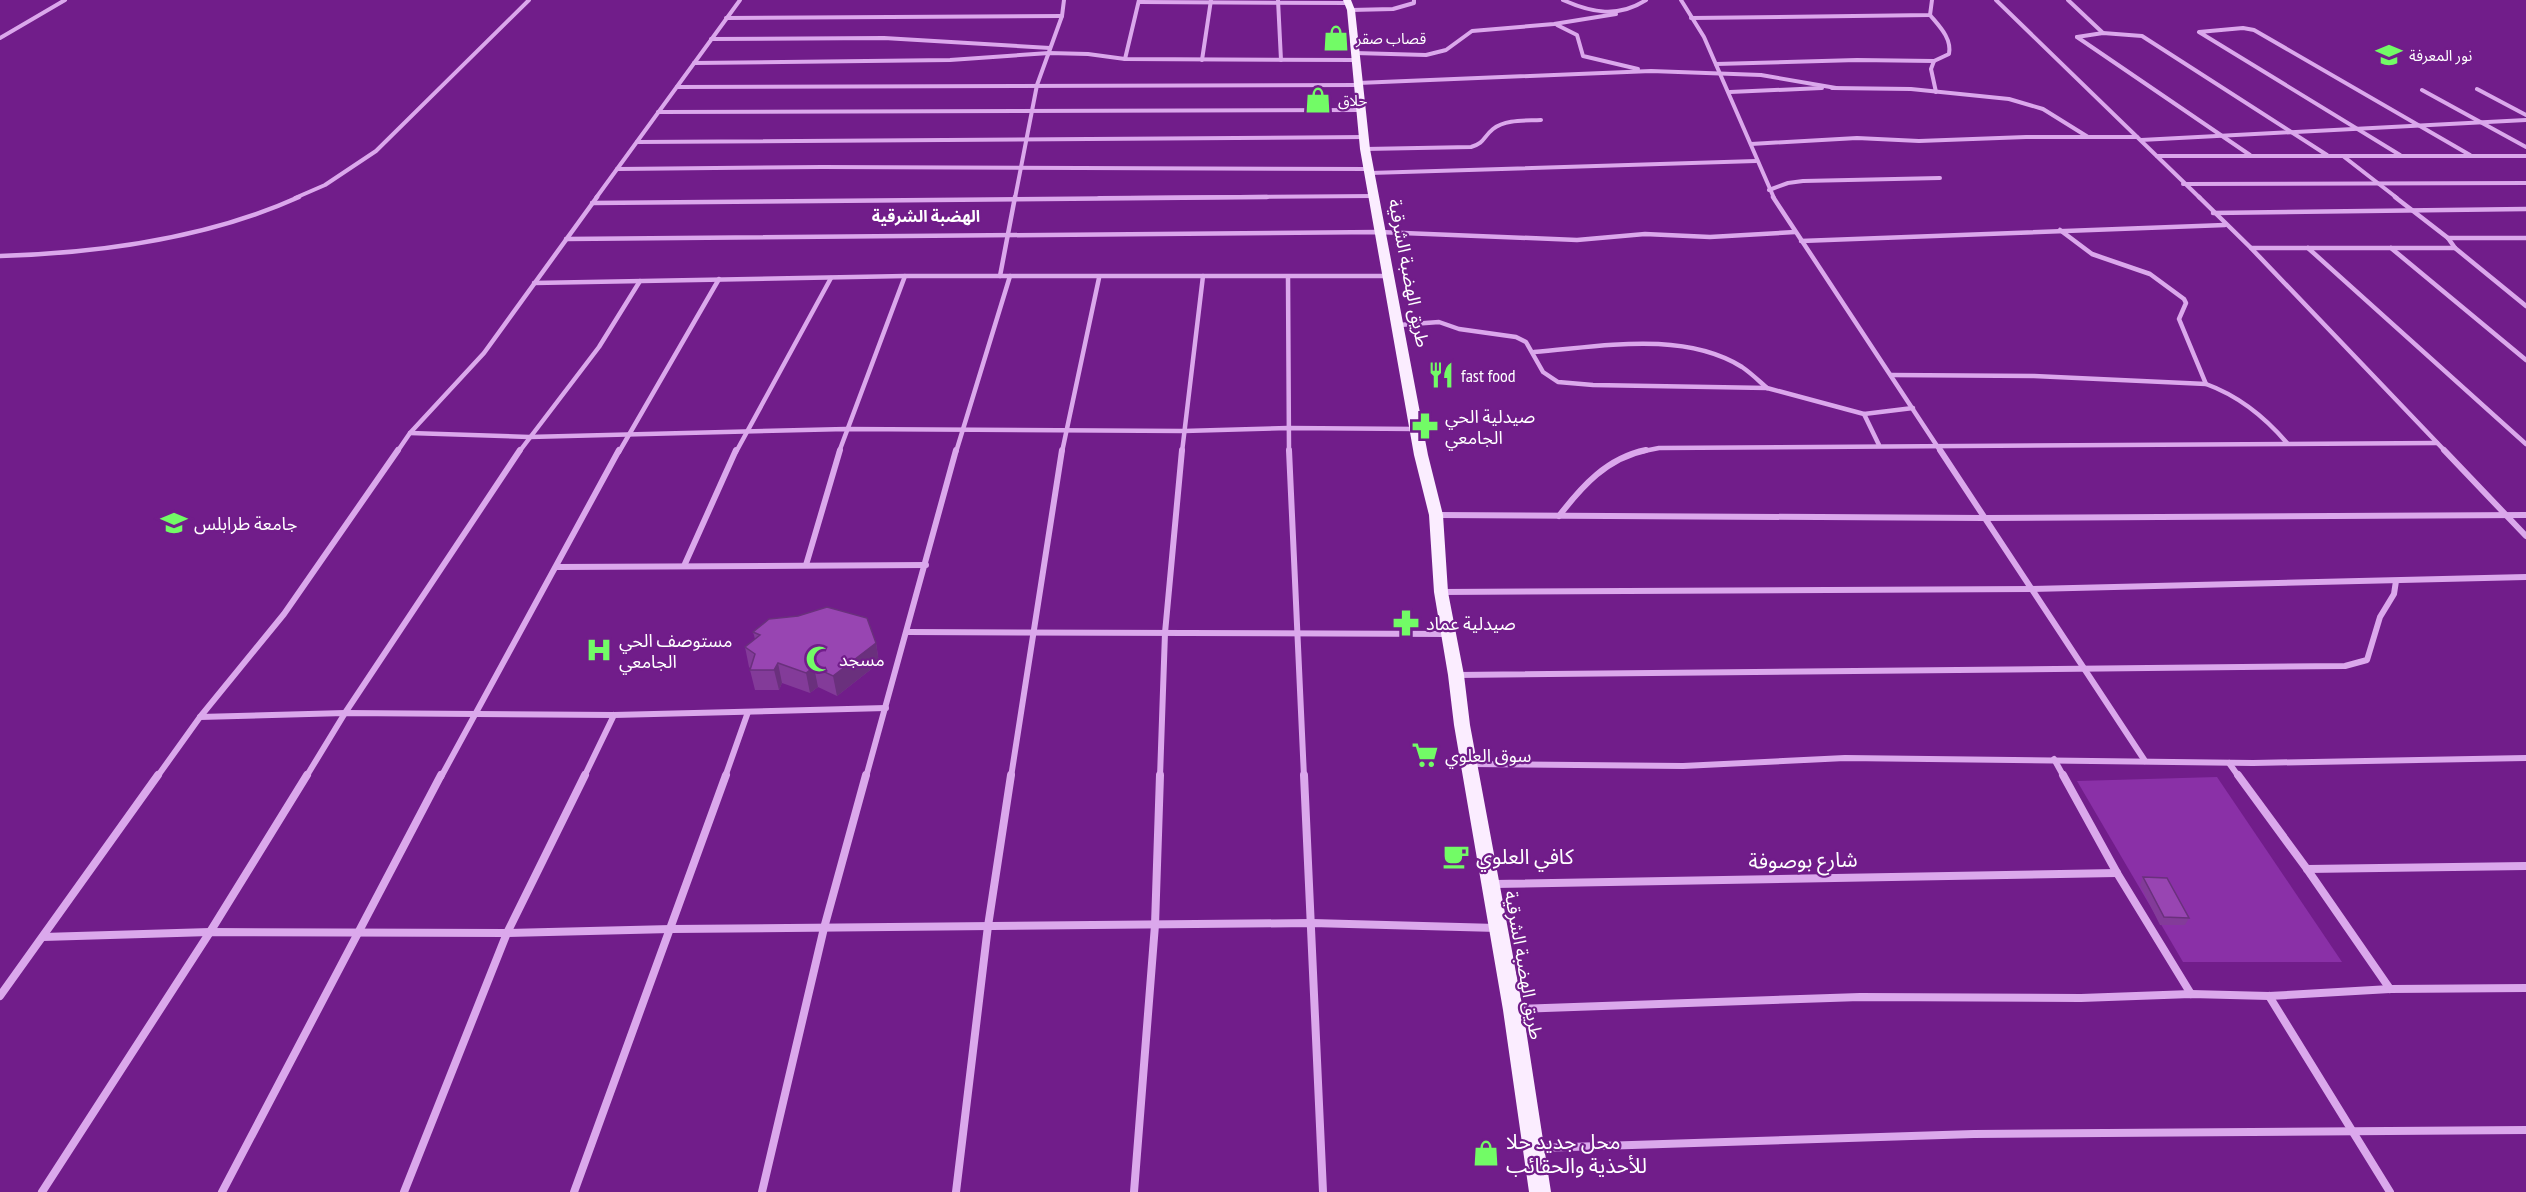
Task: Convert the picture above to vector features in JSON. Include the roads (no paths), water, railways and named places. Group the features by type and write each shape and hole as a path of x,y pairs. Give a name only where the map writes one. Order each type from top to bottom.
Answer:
{"main road":[{"name":"طريق الهضبة الشرقية","path":"1349,4 1365,143 1379,232 1390,276 1421,455 1436,515 1441,592 1513,1010 1540,1192"}],"street":[{"path":"0,38 65,0"},
{"path":"0,256 99,250 153,241 217,225 297,198 364,161 529,0"},
{"path":"0,996 200,717 284,614 410,433 484,353 740,0"},
{"path":"1000,276 1005,237 1015,199 1037,85 1062,16 1064,0"},
{"path":"1125,59 1139,1 1279,1 1402,8 1414,3 1414,0"},
{"path":"1563,0 1616,14"},
{"path":"711,39 884,38 1050,50 1125,59 1281,60 1431,54 1448,50 1461,35 1472,30 1554,24 1616,14 1634,10 1646,0"},
{"path":"1682,0 1704,37 1730,92 1769,190 2145,761"},
{"path":"1716,64 1857,60 1934,61 1949,54 1951,49 1950,43 1930,15 1932,0"},
{"path":"1996,0 2251,248 2526,536"},
{"path":"2068,0 2103,33"},
{"path":"1202,60 1211,1"},
{"path":"1279,1 1281,60"},
{"path":"1691,18 1930,15"},
{"path":"726,18 1062,16"},
{"path":"1554,24 1578,33 1583,56 1587,59 1651,71"},
{"path":"2400,155 2199,32 2243,28 2254,30 2470,155"},
{"path":"2251,156 2077,37 2103,33 2142,36 2295,132 2328,156"},
{"path":"694,63 950,60 1050,50"},
{"path":"1934,61 1931,69 1936,92"},
{"path":"676,87 1359,84 1651,71 1761,75 1836,88"},
{"path":"1730,92 1836,88 1911,89 2009,99 2043,109 2088,137"},
{"path":"2477,89 2526,114"},
{"path":"2422,90 2526,147"},
{"path":"658,112 1362,110"},
{"path":"637,142 1026,138 1365,143 1472,147 1484,143 1494,128 1505,124 1541,120"},
{"path":"1751,144 1857,138 1919,141 2026,137 2139,139 2526,120"},
{"path":"2157,156 2526,156"},
{"path":"2343,156 2448,238 2455,248 2526,306"},
{"path":"617,169 1020,168 1370,171 1756,161"},
{"path":"1769,190 1788,183 1803,181 1940,178"},
{"path":"2183,184 2526,183"},
{"path":"592,203 1374,196"},
{"path":"2213,213 2526,209"},
{"path":"1801,241 2225,225"},
{"path":"2059,230 2092,254 2150,274 2184,299 2186,303 2179,319 2206,384"},
{"path":"566,239 1379,232 1578,240 1645,234 1710,237 1795,232"},
{"path":"2448,238 2526,238"},
{"path":"2251,248 2455,248"},
{"path":"2308,248 2526,444"},
{"path":"2391,248 2526,360"},
{"path":"534,283 905,276 1099,278 1390,276"},
{"path":"806,565 846,429 905,276"},
{"path":"762,1192 824,928 908,632 962,429 1010,276"},
{"path":"1134,1192 1155,925 1165,633 1184,431 1203,276"},
{"path":"1288,277 1288,428 1323,1192"},
{"path":"684,566 744,433 831,278"},
{"path":"956,1192 988,926 1065,430 1099,278"},
{"path":"222,1192 473,715 557,567 627,436 719,279"},
{"path":"42,1192 210,932 345,713 529,437 599,347 640,281"},
{"path":"1399,325 1442,322 1464,330 1516,337 1526,342 1534,352 1543,372 1558,382 1593,385 1767,388 1864,414 1913,408"},
{"path":"1534,352 1646,346 1679,348 1708,353 1741,366 1767,388"},
{"path":"1891,375 2034,376 2206,384 2231,394 2262,415 2287,443"},
{"path":"1864,414 1879,445"},
{"path":"410,433 529,437 846,429 1184,431 1288,428 1417,429"},
{"path":"1559,516 1583,484 1612,462 1639,450 1696,447 1879,445 2437,444"},
{"path":"1436,515 1984,518 2526,515"},
{"path":"557,567 926,565"},
{"path":"1441,592 2031,589 2526,577"},
{"path":"1456,675 2345,666 2367,660 2373,647 2378,622 2396,592 2396,580"},
{"path":"908,632 1034,630 1449,634"},
{"path":"200,717 345,713 614,715 886,708"},
{"path":"574,1192 748,711"},
{"path":"404,1192 507,933 614,715"},
{"path":"1469,764 1683,766 1845,758 2229,763 2526,758"},
{"path":"2054,759 2117,873 2191,994"},
{"path":"2229,763 2307,869 2390,989"},
{"path":"2307,869 2526,866"},
{"name":"شارع بوصوفة","path":"1490,884 2117,873"},
{"path":"43,937 210,932 507,933 671,929 1312,923 1498,928"},
{"path":"1513,1010 1860,997 2071,999 2191,994 2269,996 2390,989 2526,988"},
{"path":"2269,996 2390,1192"},
{"path":"1532,1148 1974,1134 2526,1130"}],"place":[{"name":"قصاب صقر","path":"1336,38"},
{"name":"نور المعرفة","path":"2389,55"},
{"name":"حلاق","path":"1318,100"},
{"name":"fast food","path":"1441,375"},
{"name":"صيدلية الحي الجامعي","path":"1425,426"},
{"name":"جامعة طرابلس","path":"174,523"},
{"name":"صيدلية عماد","path":"1406,623"},
{"name":"مستوصف الحي الجامعي","path":"599,650"},
{"name":"مسجد","path":"819,659"},
{"name":"سوق العلوي","path":"1425,755"},
{"name":"كافي العلوي","path":"1456,856"},
{"name":"محل جديد حلا للأحذية والحقائب","path":"1486,1153"}],"district":[{"name":"الهضبة الشرقية","path":"926,216"}]}
